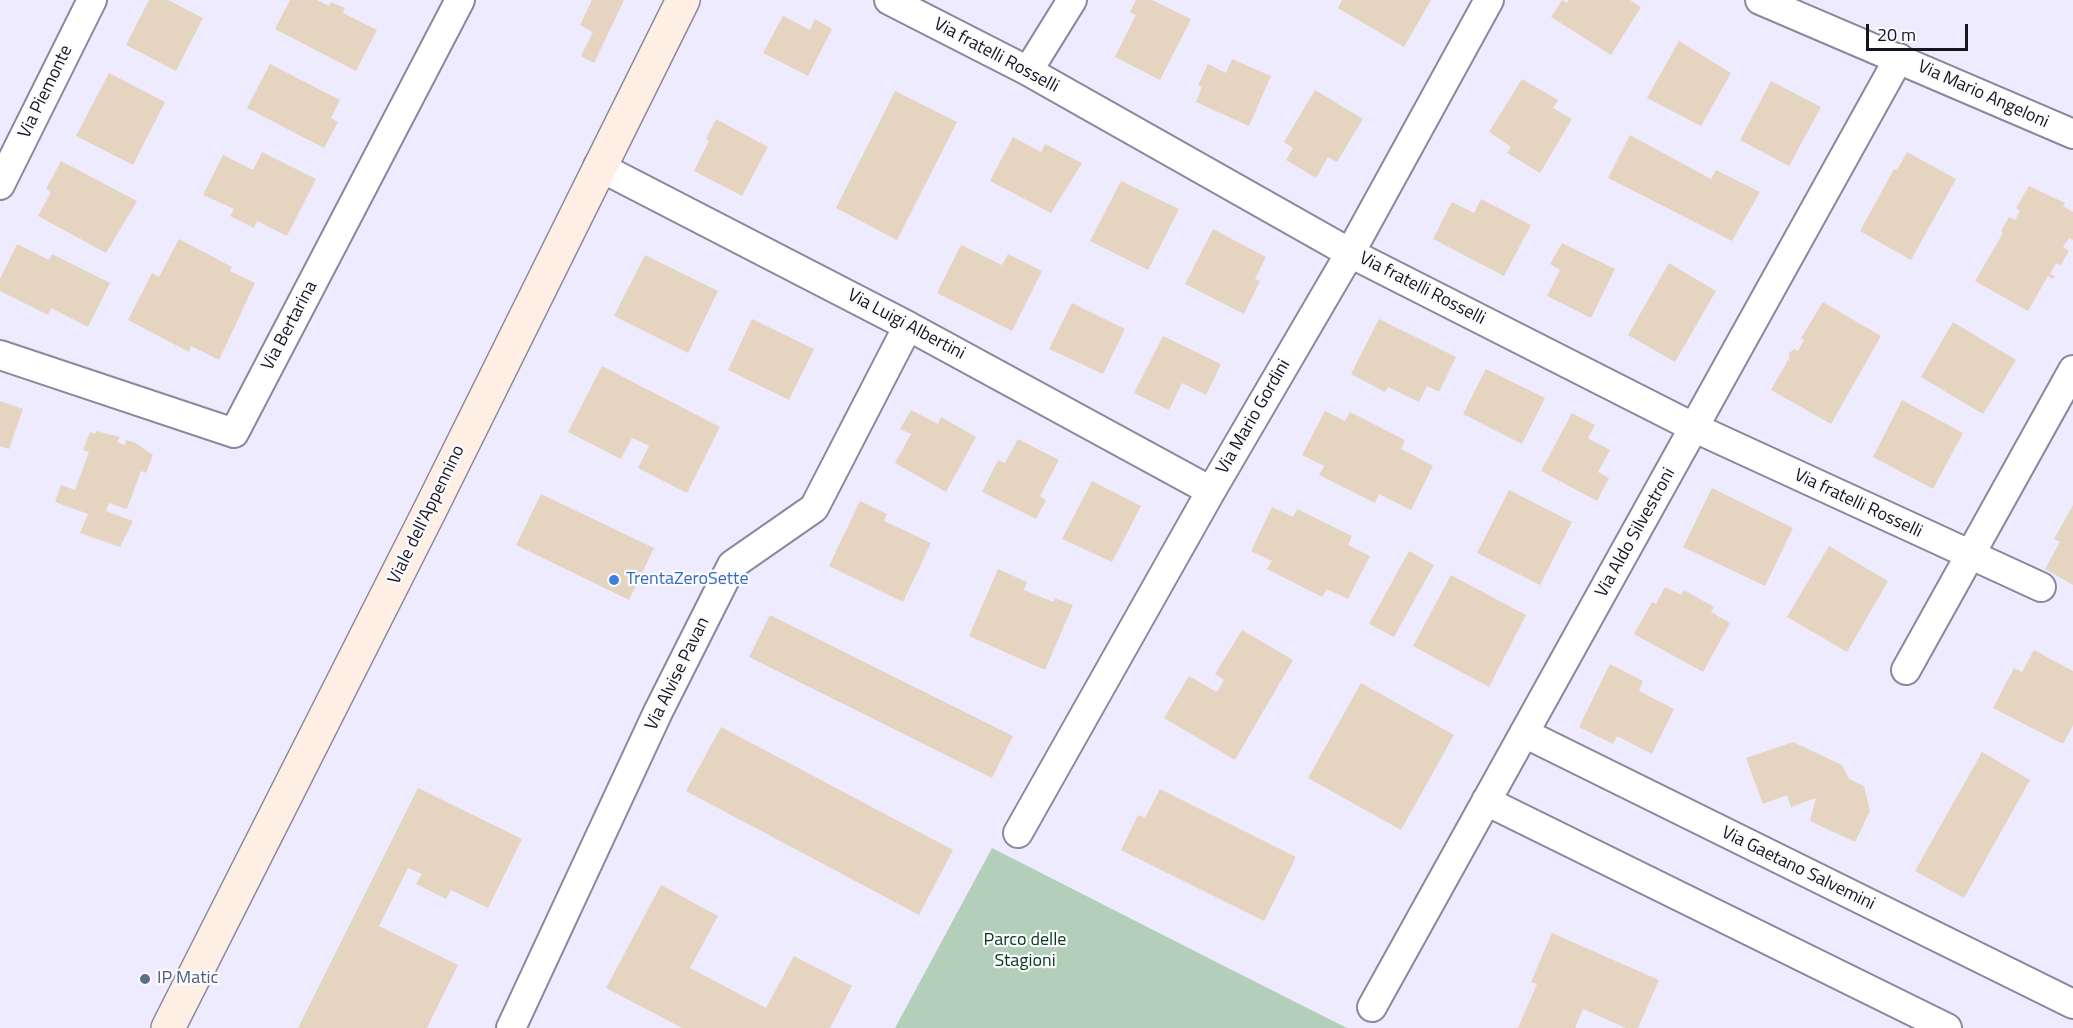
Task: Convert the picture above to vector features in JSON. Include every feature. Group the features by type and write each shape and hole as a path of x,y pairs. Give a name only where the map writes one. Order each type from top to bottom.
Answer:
{"main road":[{"name":"Viale dell'Appennino","path":"168,1028 430,510 598,166 683,0"}],"street":[{"name":"Via Piemonte","path":"0,185 92,0"},
{"name":"Via Bertarina","path":"0,355 234,433 460,0"},
{"name":"Via fratelli Rosselli","path":"889,0 1028,71 1350,253 1695,428 1968,556 2041,587"},
{"path":"1028,71 1072,0"},
{"name":"Via Mario Gordini","path":"1018,833 1211,491 1350,253 1489,0"},
{"name":"Via Mario Angeloni","path":"1760,0 2073,134"},
{"name":"Via Aldo Silvestroni","path":"1372,1007 1899,58"},
{"name":"Via Luigi Albertini","path":"598,166 908,326 1211,491"},
{"name":"Via Alvise Pavan","path":"511,1028 658,712 732,565 814,508 908,326"},
{"path":"1906,670 2073,370"},
{"name":"Via Gaetano Salvemini","path":"1524,733 2073,1004"},
{"path":"1486,801 1947,1028"}],"green space":[{"name":"Parco delle Stagioni","path":"992,848 1226,967 1347,1028 895,1028"}],"building":[{"path":"149,0 168,0 203,18 176,71 126,45"},
{"path":"290,0 317,0 329,6 331,2 345,8 343,13 377,30 356,71 275,29"},
{"path":"592,0 624,0 594,63 581,56 593,32 580,25"},
{"path":"1136,0 1152,0 1191,19 1160,80 1115,57 1136,15 1130,12"},
{"path":"1342,0 1431,0 1404,47 1338,8"},
{"path":"1562,0 1567,3 1568,0 1630,0 1641,7 1611,55 1551,17"},
{"path":"783,16 810,30 815,19 832,29 808,76 763,53"},
{"path":"1679,41 1731,73 1701,126 1647,98"},
{"path":"1232,59 1271,76 1249,126 1196,102 1202,87 1198,85 1208,64 1226,73"},
{"path":"270,64 340,100 331,118 338,122 324,148 247,108"},
{"path":"109,73 165,102 133,165 76,136"},
{"path":"1522,79 1558,100 1553,108 1572,119 1540,173 1507,153 1511,147 1489,132"},
{"path":"1771,81 1821,107 1789,166 1740,140"},
{"path":"1315,90 1363,119 1337,162 1328,157 1316,178 1286,160 1293,148 1284,142"},
{"path":"895,91 957,122 897,240 836,208"},
{"path":"716,119 768,147 742,196 694,171 709,141 706,139"},
{"path":"1630,135 1711,179 1716,170 1760,192 1732,241 1608,178"},
{"path":"1013,137 1041,152 1045,144 1082,163 1051,213 990,181"},
{"path":"262,152 316,179 287,236 257,221 254,228 230,216 234,209 203,195 223,155 253,170"},
{"path":"1907,152 1956,179 1911,260 1860,231 1894,169 1897,170"},
{"path":"61,161 137,201 106,253 38,216 51,192 46,189"},
{"path":"1121,181 1179,209 1148,270 1090,241"},
{"path":"2029,186 2065,203 2063,206 2073,212 2073,240 2069,238 2063,247 2069,251 2060,266 2056,263 2050,274 2055,276 2053,279 2048,276 2028,311 1975,281 2003,233 2001,231 2009,217 2015,220 2020,211 2016,208"},
{"path":"1481,199 1531,225 1504,276 1433,239 1452,202 1474,213"},
{"path":"1213,229 1266,257 1255,279 1260,281 1244,314 1185,284"},
{"path":"179,239 232,267 230,271 255,283 219,360 191,346 189,352 128,320 152,273 159,277"},
{"path":"1562,243 1615,269 1591,318 1547,296 1560,270 1550,264"},
{"path":"17,244 49,260 52,254 110,283 88,327 51,308 48,315 0,291 0,279"},
{"path":"961,245 1002,265 1008,254 1042,271 1012,331 937,293"},
{"path":"645,255 718,291 688,353 614,316"},
{"path":"1669,263 1716,291 1675,362 1628,335"},
{"path":"1823,302 1881,336 1831,424 1771,390 1788,360 1790,361 1789,353 1794,349 1798,351 1804,340 1801,338"},
{"path":"1072,303 1125,329 1103,374 1049,349"},
{"path":"752,319 814,349 789,400 728,370"},
{"path":"1379,319 1456,357 1439,392 1427,386 1419,402 1388,387 1385,392 1351,374"},
{"path":"1953,322 2016,360 1983,414 1921,377"},
{"path":"1163,336 1221,364 1206,395 1182,383 1169,410 1134,393"},
{"path":"602,366 720,427 687,493 638,468 649,446 632,438 621,459 568,432"},
{"path":"1486,369 1545,398 1522,444 1463,414"},
{"path":"1902,400 1963,433 1933,489 1873,457"},
{"path":"0,401 23,409 9,449 0,446"},
{"path":"911,410 938,424 941,417 976,437 946,492 895,463 911,434 900,429"},
{"path":"1325,411 1345,421 1350,412 1405,440 1401,449 1433,466 1411,510 1379,494 1375,503 1319,475 1324,466 1302,455"},
{"path":"1572,413 1595,425 1588,438 1610,450 1598,472 1609,478 1597,501 1541,471"},
{"path":"96,431 120,437 117,442 125,445 126,440 134,442 153,455 146,473 141,471 127,509 109,503 106,511 133,521 120,547 80,533 88,514 55,502 61,485 75,490 89,452 83,450 90,432 95,434"},
{"path":"1018,439 1059,460 1040,496 1046,500 1036,519 982,492 998,460 1005,463"},
{"path":"1092,481 1141,506 1112,562 1062,539"},
{"path":"1712,488 1793,528 1765,586 1683,547"},
{"path":"1509,490 1572,522 1540,585 1477,553"},
{"path":"541,494 654,548 629,600 516,545"},
{"path":"860,501 887,514 884,521 931,543 903,602 829,566"},
{"path":"2073,505 2073,585 2045,569 2060,542 2054,539"},
{"path":"1272,507 1293,517 1297,509 1352,536 1348,545 1370,556 1348,599 1327,589 1322,597 1267,569 1272,561 1251,551"},
{"path":"1829,546 1888,581 1847,652 1787,617"},
{"path":"1409,551 1434,565 1394,637 1369,624"},
{"path":"998,569 1027,582 1024,590 1053,602 1055,598 1073,605 1045,670 969,636"},
{"path":"1451,575 1526,615 1489,687 1413,646"},
{"path":"1665,587 1681,595 1684,590 1714,607 1711,612 1730,623 1703,672 1634,634 1652,602 1656,604"},
{"path":"770,615 1013,736 992,778 749,657"},
{"path":"1242,630 1293,660 1235,760 1164,718 1189,676 1217,692 1224,680 1215,674"},
{"path":"2034,650 2073,671 2073,725 2063,744 1993,708 2014,668 2022,672"},
{"path":"1610,664 1643,681 1639,691 1674,709 1652,754 1617,736 1613,744 1579,727"},
{"path":"1361,683 1454,735 1401,830 1308,778"},
{"path":"721,727 953,850 919,915 686,791"},
{"path":"1793,742 1842,765 1849,779 1864,786 1870,811 1855,842 1810,821 1816,798 1791,807 1787,795 1763,804 1746,758"},
{"path":"1982,752 2030,780 1964,898 1915,871"},
{"path":"418,788 522,839 488,908 451,890 446,899 416,884 422,874 408,868 379,926 458,965 427,1028 298,1028"},
{"path":"1160,789 1296,857 1264,921 1121,850 1138,815 1145,818"},
{"path":"661,885 718,916 690,968 766,1008 794,956 852,986 830,1028 682,1028 606,988"},
{"path":"1552,933 1659,980 1638,1028 1626,1028 1583,1009 1575,1028 1518,1028 1537,984 1531,982"}],"place":[{"name":"TrentaZeroSette","path":"614,580"},
{"name":"IP Matic","path":"145,979"}]}
